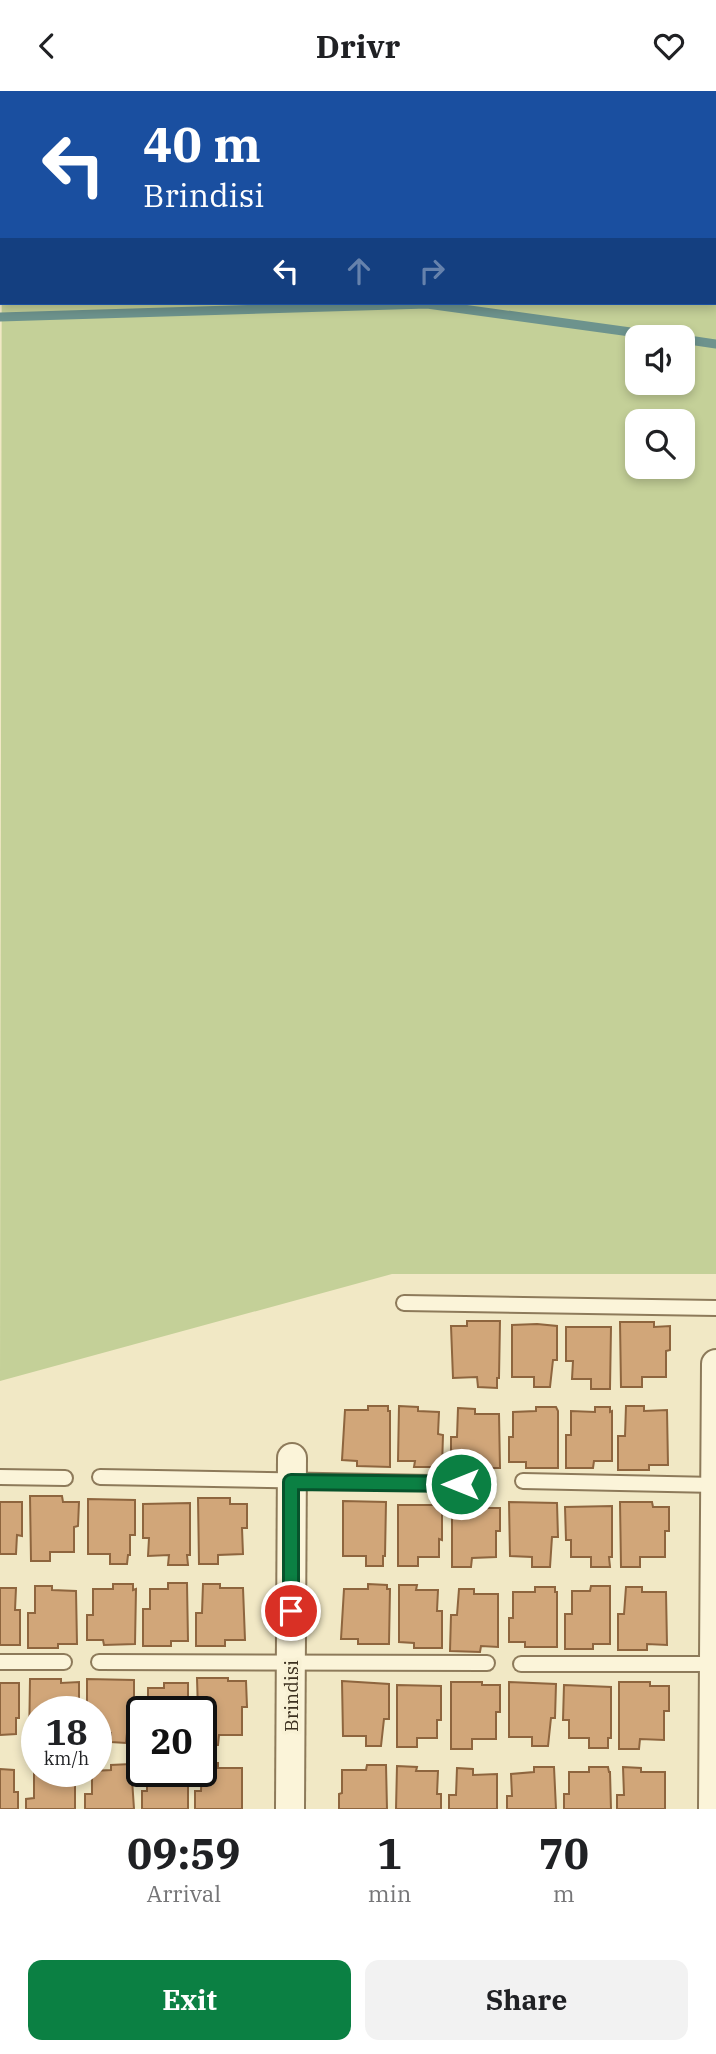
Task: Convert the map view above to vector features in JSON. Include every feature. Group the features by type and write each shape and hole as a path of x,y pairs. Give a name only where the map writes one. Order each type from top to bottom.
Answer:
{"street":[{"path":"713,1809 716,1364"},
{"name":"Brindisi","path":"290,1809 291,1470"}],"lane":[{"path":"404,1303 716,1308"},
{"path":"100,1477 291,1470 488,1484"},
{"path":"0,1477 65,1478"},
{"path":"523,1481 715,1485"},
{"path":"0,1662 64,1662"},
{"path":"99,1663 486,1663"},
{"path":"522,1664 715,1664"}],"green space":[{"path":"2,305 716,305 716,1274 392,1274 0,1381"}],"building":[{"path":"467,1321 500,1321 497,1388 478,1387 477,1377 453,1378 451,1326 467,1326"},
{"path":"620,1322 654,1322 654,1327 670,1326 666,1377 642,1377 642,1387 621,1387"},
{"path":"512,1325 557,1326 557,1360 553,1360 550,1387 534,1387 534,1377 512,1377"},
{"path":"566,1327 611,1327 610,1389 591,1389 591,1379 572,1379 573,1361 566,1361"},
{"path":"368,1406 388,1406 390,1411 390,1467 357,1466 357,1461 342,1460 345,1410 368,1410"},
{"path":"399,1406 418,1407 418,1411 439,1412 438,1434 443,1435 442,1467 414,1467 415,1461 398,1461"},
{"path":"626,1406 644,1406 644,1411 667,1410 668,1465 649,1465 649,1470 618,1470 618,1436 625,1436"},
{"path":"536,1407 556,1407 558,1411 558,1468 526,1468 526,1462 509,1462 513,1412 536,1411"},
{"path":"595,1407 610,1407 610,1412 612,1411 612,1461 594,1461 593,1468 566,1468 566,1435 571,1435 571,1411 595,1412"},
{"path":"458,1408 475,1409 475,1414 499,1414 500,1468 482,1468 482,1472 451,1472 451,1437 457,1437"},
{"path":"30,1496 62,1496 63,1502 79,1502 78,1526 74,1527 74,1552 50,1552 50,1561 31,1561"},
{"path":"198,1498 230,1498 230,1504 247,1504 247,1528 242,1528 243,1554 218,1555 218,1564 199,1564"},
{"path":"88,1499 135,1500 135,1535 130,1535 127,1564 110,1564 110,1554 88,1554"},
{"path":"343,1501 386,1502 383,1566 366,1566 366,1556 343,1556"},
{"path":"0,1502 22,1502 22,1536 17,1535 16,1554 0,1554"},
{"path":"452,1502 483,1502 484,1508 500,1508 500,1531 496,1531 496,1557 472,1558 471,1567 452,1567"},
{"path":"509,1502 557,1503 558,1537 552,1537 550,1567 532,1567 532,1557 510,1556"},
{"path":"620,1502 652,1502 653,1507 669,1507 665,1557 640,1557 640,1567 621,1567"},
{"path":"190,1503 188,1565 168,1565 169,1555 148,1556 149,1538 143,1538 143,1504"},
{"path":"398,1505 442,1505 439,1557 418,1557 418,1566 398,1566"},
{"path":"612,1506 610,1567 591,1567 591,1557 571,1557 571,1540 566,1540 565,1507"},
{"path":"168,1583 187,1583 188,1641 171,1641 171,1646 143,1646 143,1609 150,1609 150,1589 168,1589"},
{"path":"113,1584 133,1584 133,1590 136,1589 135,1644 104,1645 103,1640 87,1640 87,1615 93,1615 93,1589 113,1589"},
{"path":"203,1584 220,1584 220,1588 243,1588 245,1640 225,1640 225,1646 196,1646 196,1613 202,1613"},
{"path":"368,1584 387,1585 387,1589 390,1589 389,1644 358,1644 358,1639 341,1639 344,1589 368,1589"},
{"path":"399,1585 417,1585 416,1590 438,1590 437,1611 442,1611 442,1648 414,1648 414,1643 399,1642"},
{"path":"35,1586 76,1591 77,1644 58,1644 58,1648 28,1648 28,1613 35,1613"},
{"path":"591,1586 610,1586 610,1644 593,1644 593,1649 565,1649 565,1614 572,1614 572,1591 590,1591"},
{"path":"535,1587 555,1587 557,1592 557,1647 525,1647 525,1642 509,1642 513,1592 535,1592"},
{"path":"626,1587 642,1587 642,1592 666,1592 667,1645 647,1644 647,1650 618,1650 618,1614 624,1614"},
{"path":"0,1588 16,1588 15,1610 20,1610 20,1645 0,1645"},
{"path":"459,1589 474,1589 474,1594 498,1594 498,1647 481,1646 480,1652 450,1651 451,1615 457,1615"},
{"path":"197,1678 246,1681 247,1707 242,1707 242,1735 219,1735 217,1745 217,1696 198,1696"},
{"path":"30,1679 79,1682 79,1696 30,1696"},
{"path":"87,1679 134,1680 134,1696 126,1696 126,1743 112,1742 112,1696 87,1696"},
{"path":"342,1681 389,1684 389,1719 384,1719 381,1746 366,1746 366,1736 343,1736"},
{"path":"451,1682 500,1685 496,1739 472,1739 472,1749 451,1749"},
{"path":"509,1682 556,1684 555,1718 551,1718 548,1746 532,1746 532,1737 509,1737"},
{"path":"619,1682 650,1682 650,1686 669,1686 669,1711 664,1711 664,1740 640,1739 639,1749 619,1749"},
{"path":"0,1683 19,1683 16,1734 0,1735"},
{"path":"164,1683 188,1683 188,1696 148,1696 148,1688 164,1688"},
{"path":"397,1685 441,1686 441,1720 437,1720 437,1738 417,1738 417,1747 397,1747"},
{"path":"564,1685 611,1687 611,1738 608,1738 608,1748 589,1748 589,1738 569,1738 569,1720 563,1720"},
{"path":"217,1763 218,1768 242,1768 242,1809 195,1809 195,1791 201,1791 201,1787 217,1787"},
{"path":"126,1764 126,1787 133,1787 134,1809 85,1809 85,1794 92,1794 92,1787 112,1787 112,1765"},
{"path":"367,1765 386,1765 387,1809 339,1809 342,1770 366,1770"},
{"path":"397,1766 417,1767 416,1771 438,1771 437,1794 441,1794 441,1809 396,1809"},
{"path":"534,1767 554,1767 556,1809 507,1809 507,1796 512,1796 511,1774 534,1772"},
{"path":"589,1767 608,1767 611,1809 564,1809 564,1794 569,1794 569,1772 589,1772"},
{"path":"623,1767 641,1768 641,1772 665,1772 665,1809 617,1809 617,1795 624,1795"},
{"path":"457,1768 473,1769 473,1775 497,1774 497,1809 449,1809 449,1795 456,1795"},
{"path":"0,1769 14,1770 14,1792 18,1792 18,1809 0,1809"},
{"path":"34,1787 75,1787 75,1809 26,1809 26,1799 34,1798"},
{"path":"147,1787 188,1787 188,1809 142,1809 142,1791 147,1791"}],"waterway":[{"path":"0,317 394,305"},
{"path":"434,305 625,331"},
{"path":"695,341 716,344"}],"route":[{"path":"291,1611 291,1482 461,1484"}]}
